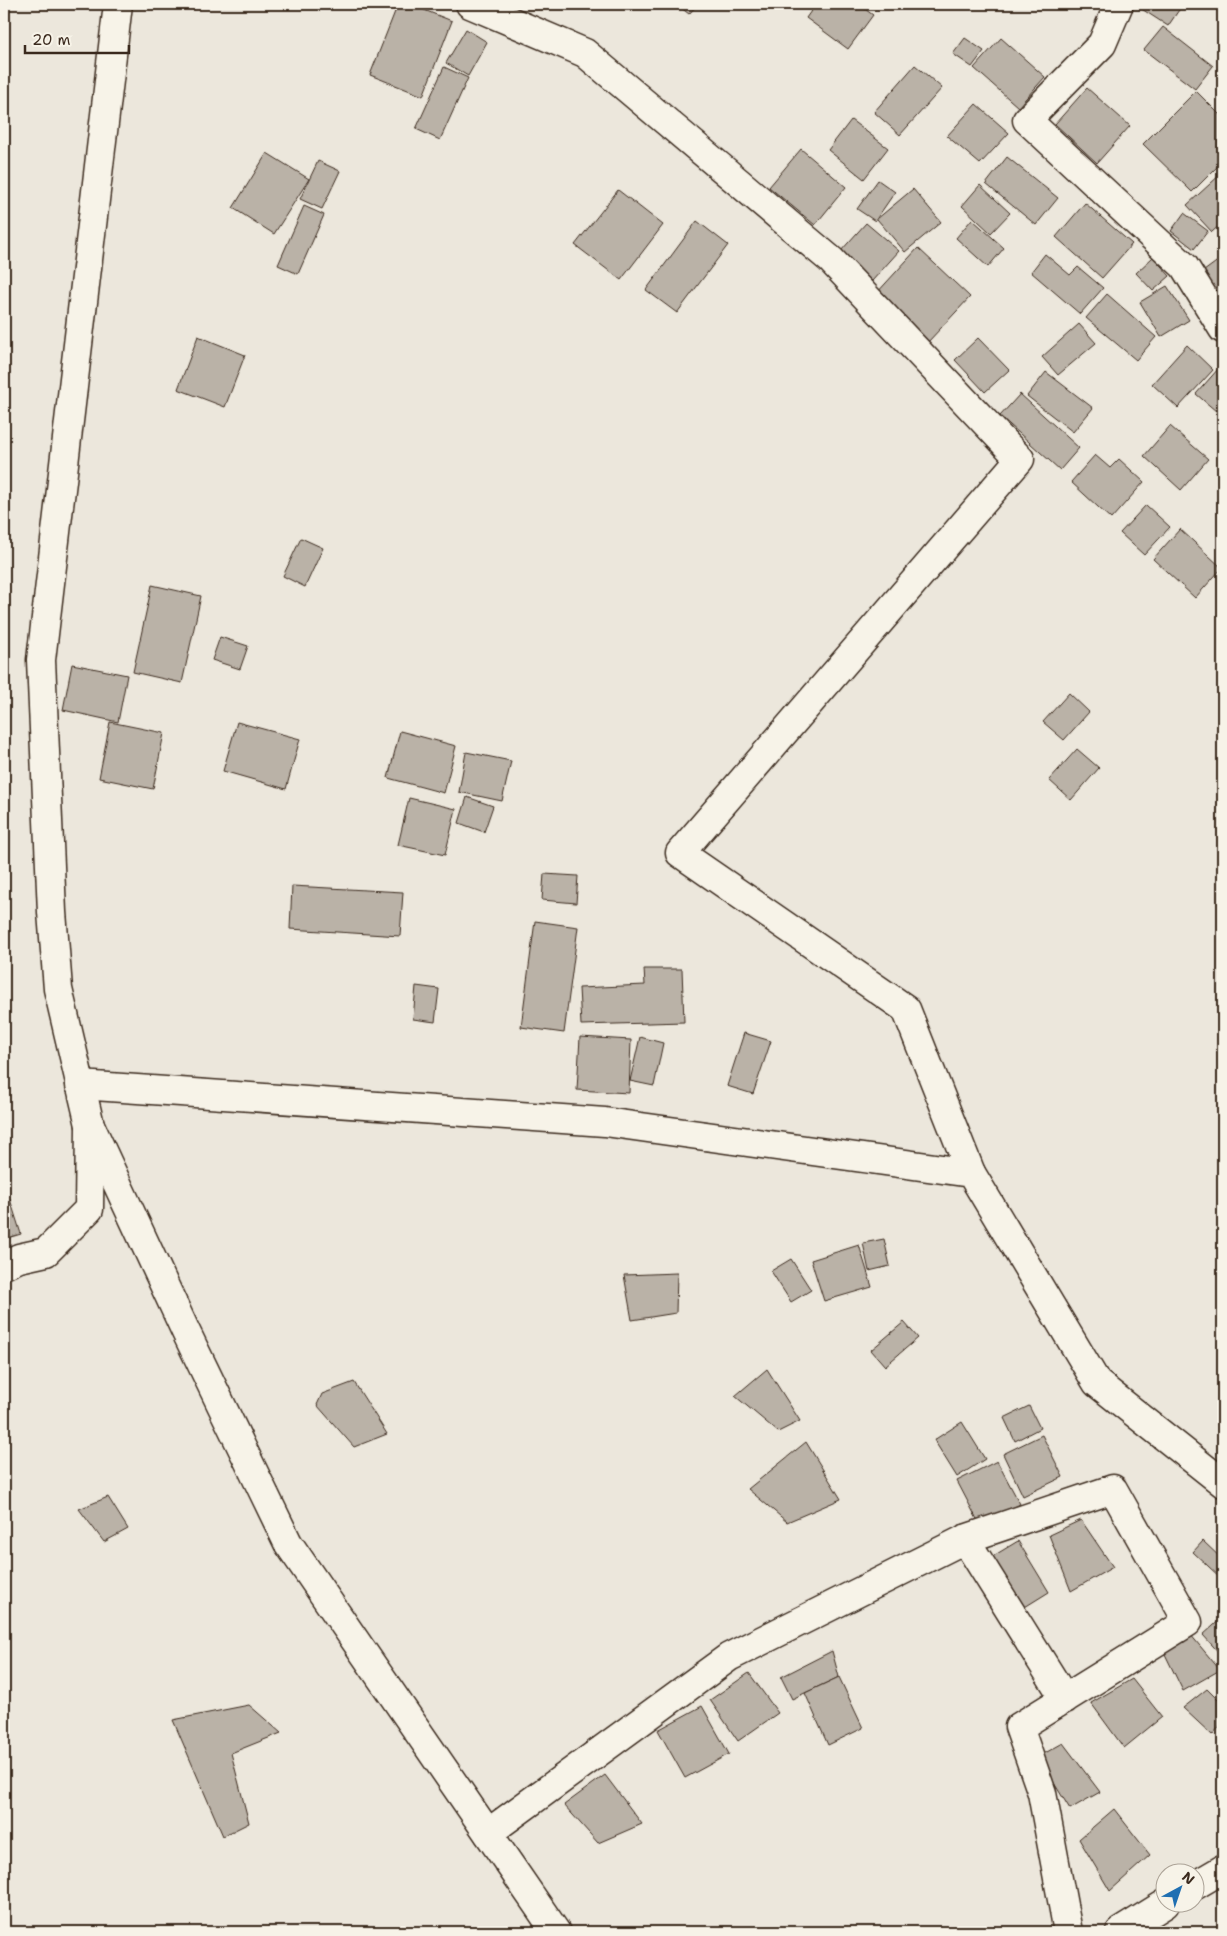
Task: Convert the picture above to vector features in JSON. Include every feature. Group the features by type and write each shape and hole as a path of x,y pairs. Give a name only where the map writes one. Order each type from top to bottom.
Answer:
{"street":[{"path":"118,4 41,660 52,912 58,989 90,1125 186,1332 288,1543 556,1932"},
{"path":"470,4 585,53 831,260 1020,459 680,853 906,1009 971,1172 1097,1383 1223,1483"},
{"path":"1119,4 1102,44 1027,120 1184,266 1223,329"},
{"path":"80,1085 605,1122 971,1172"},
{"path":"4,1265 19,1258 46,1252 89,1209 90,1125"},
{"path":"488,1833 730,1657 965,1539 1114,1489 1188,1622 1019,1727 1042,1793 1068,1932"},
{"path":"965,1539 1065,1699"},
{"path":"1204,1880 1223,1869"},
{"path":"1120,1932 1154,1911"}],"building":[{"path":"398,4 409,4 452,21 423,96 370,75"},
{"path":"676,4 698,4 689,14"},
{"path":"816,4 858,4 873,15 848,49 806,18"},
{"path":"1134,4 1183,4 1168,26"},
{"path":"1163,27 1213,66 1195,89 1144,50"},
{"path":"466,29 487,42 468,76 446,63"},
{"path":"965,38 984,51 972,67 953,54"},
{"path":"1001,38 1045,77 1018,107 974,68"},
{"path":"915,65 942,88 900,135 874,112"},
{"path":"444,67 468,78 440,140 416,129"},
{"path":"1087,88 1130,126 1097,163 1055,124"},
{"path":"1196,91 1223,118 1223,161 1192,192 1143,144"},
{"path":"976,104 1009,133 980,164 947,136"},
{"path":"851,120 888,148 864,179 828,150"},
{"path":"801,149 846,187 815,225 769,187"},
{"path":"267,153 309,179 274,234 233,208"},
{"path":"1007,157 1058,198 1036,225 986,184"},
{"path":"318,161 340,171 322,209 300,199"},
{"path":"1222,173 1223,222 1212,232 1187,205"},
{"path":"878,180 895,192 875,221 857,209"},
{"path":"980,185 1010,213 991,233 962,206"},
{"path":"913,189 941,222 905,252 877,219"},
{"path":"618,190 663,225 621,280 575,245"},
{"path":"1085,203 1132,244 1102,278 1056,237"},
{"path":"304,206 324,215 298,274 278,265"},
{"path":"1184,213 1208,231 1194,249 1171,231"},
{"path":"972,219 1004,248 988,267 956,238"},
{"path":"697,221 728,245 677,313 646,290"},
{"path":"866,223 899,251 872,281 840,252"},
{"path":"918,248 970,297 927,343 875,295"},
{"path":"1045,254 1070,275 1078,267 1103,288 1080,314 1031,272"},
{"path":"1153,257 1170,276 1153,291 1136,273"},
{"path":"1223,257 1223,300 1221,302 1200,274"},
{"path":"1167,286 1189,320 1161,337 1140,302"},
{"path":"1107,294 1156,337 1136,360 1086,318"},
{"path":"1079,324 1096,343 1058,375 1042,357"},
{"path":"198,336 245,355 225,407 178,389"},
{"path":"978,338 1009,370 985,392 955,360"},
{"path":"1187,345 1213,370 1178,408 1152,384"},
{"path":"1219,368 1223,372 1223,417 1196,394"},
{"path":"1046,372 1093,408 1073,432 1027,396"},
{"path":"1020,394 1079,448 1060,470 1000,416"},
{"path":"1170,426 1208,459 1181,490 1144,456"},
{"path":"1095,455 1110,468 1119,459 1144,482 1111,519 1071,482"},
{"path":"1146,505 1170,527 1144,555 1120,533"},
{"path":"1180,529 1222,568 1195,598 1153,559"},
{"path":"301,538 323,548 305,587 283,576"},
{"path":"152,585 201,596 182,683 133,672"},
{"path":"220,637 248,646 240,669 212,660"},
{"path":"72,664 127,675 118,722 63,710"},
{"path":"1069,693 1089,712 1064,740 1043,722"},
{"path":"110,722 164,733 153,789 99,778"},
{"path":"237,722 300,739 286,789 223,771"},
{"path":"400,731 456,746 444,793 388,778"},
{"path":"1077,749 1099,768 1071,800 1049,780"},
{"path":"466,752 511,761 502,801 459,792"},
{"path":"467,797 493,806 484,832 459,823"},
{"path":"409,798 456,809 445,855 398,845"},
{"path":"544,874 578,876 576,903 542,900"},
{"path":"292,886 403,892 400,936 290,929"},
{"path":"535,921 578,927 564,1033 521,1027"},
{"path":"644,969 682,969 684,1022 581,1025 579,988 645,985"},
{"path":"416,986 439,989 435,1022 413,1019"},
{"path":"744,1033 771,1041 753,1094 727,1086"},
{"path":"580,1037 631,1040 629,1093 577,1090"},
{"path":"640,1037 663,1043 654,1086 630,1081"},
{"path":"4,1180 21,1234 4,1239"},
{"path":"884,1239 890,1266 869,1271 863,1243"},
{"path":"859,1245 872,1287 824,1301 811,1260"},
{"path":"791,1259 811,1290 791,1302 771,1271"},
{"path":"677,1273 676,1313 632,1320 624,1275"},
{"path":"904,1322 918,1338 885,1366 871,1350"},
{"path":"767,1369 800,1421 778,1432 735,1396"},
{"path":"354,1382 387,1434 354,1447 317,1405 322,1394"},
{"path":"1029,1406 1040,1428 1015,1441 1004,1418"},
{"path":"962,1422 985,1459 957,1477 934,1440"},
{"path":"1042,1435 1063,1477 1023,1496 1003,1454"},
{"path":"806,1442 841,1499 787,1522 748,1489"},
{"path":"997,1461 1020,1504 980,1525 957,1481"},
{"path":"108,1497 128,1529 104,1542 79,1509"},
{"path":"1081,1520 1113,1567 1071,1591 1049,1535"},
{"path":"1018,1541 1049,1592 1020,1610 990,1558"},
{"path":"1203,1541 1223,1560 1223,1580 1193,1552"},
{"path":"1223,1617 1223,1657 1203,1635"},
{"path":"1190,1634 1220,1670 1183,1691 1164,1652"},
{"path":"832,1651 839,1677 792,1699 781,1677"},
{"path":"749,1673 778,1713 738,1741 710,1700"},
{"path":"839,1677 863,1728 828,1745 805,1693"},
{"path":"1132,1679 1162,1717 1124,1748 1091,1703"},
{"path":"1207,1689 1223,1705 1223,1723 1212,1735 1183,1708"},
{"path":"249,1705 281,1733 231,1753 249,1823 223,1836 173,1720"},
{"path":"702,1706 729,1754 685,1778 658,1730"},
{"path":"1063,1743 1100,1792 1070,1809 1038,1757"},
{"path":"605,1775 642,1824 598,1843 564,1805"},
{"path":"1114,1809 1150,1855 1110,1891 1079,1839"}]}
